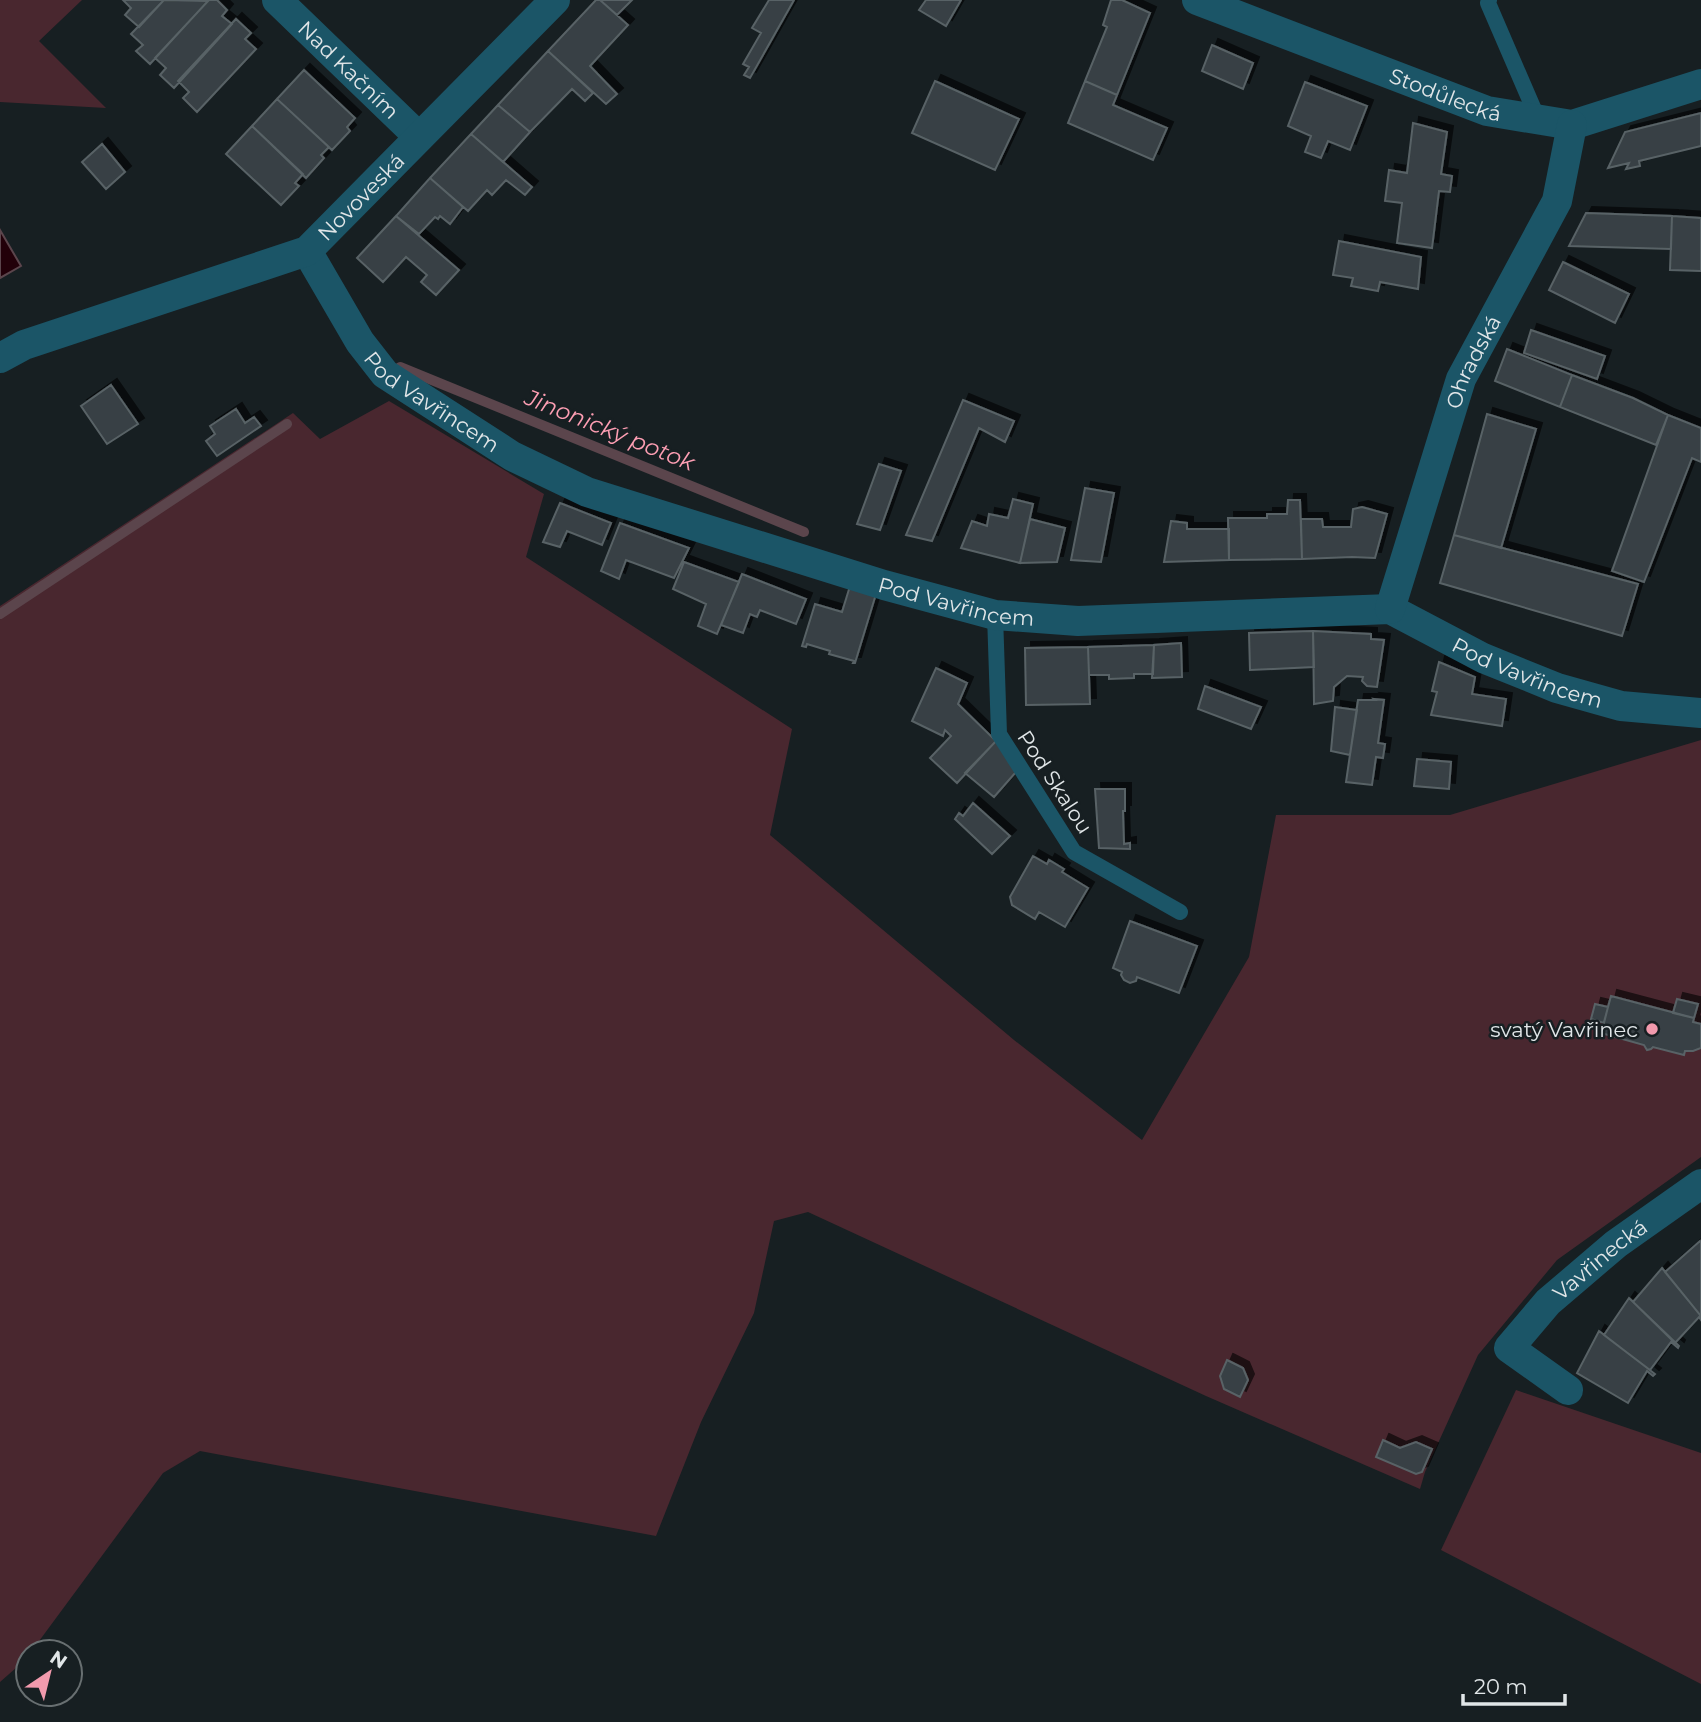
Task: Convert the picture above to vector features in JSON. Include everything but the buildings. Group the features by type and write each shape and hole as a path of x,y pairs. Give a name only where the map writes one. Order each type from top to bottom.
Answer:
{"street":[{"name":"Nad Kačním","path":"277,0 419,137"},
{"name":"Novoveská","path":"0,358 24,345 307,251 555,0"},
{"name":"Stodůlecká","path":"1197,0 1487,111 1572,125 1701,84"},
{"name":"Ohradská","path":"1390,609 1461,379 1557,201 1572,125"},
{"name":"Pod Vavřincem","path":"307,251 360,342 385,374 512,456 587,492 884,585 995,615 1078,621 1390,609 1483,658 1557,688 1620,706 1701,713"},
{"name":"Vavřinecká","path":"1568,1390 1509,1348 1548,1302 1616,1244 1701,1184"}],"lane":[{"path":"1485,1 1538,119"},
{"name":"Pod Skalou","path":"995,615 999,734 1074,852 1180,912"}],"shaded area":[{"path":"0,0 82,0 39,41 106,108 0,102"},
{"path":"0,230 21,266 0,278"},
{"path":"389,401 544,494 526,557 792,729 770,835 1014,1040 1142,1140 1249,957 1276,815 1450,815 1701,740 1701,1024 1693,1022 1697,1004 1677,999 1673,1013 1611,997 1608,1007 1591,1019 1604,1023 1601,1033 1644,1045 1647,1050 1653,1047 1684,1055 1685,1051 1701,1048 1701,1157 1557,1260 1478,1355 1425,1472 1420,1489 1206,1396 808,1212 774,1221 754,1313 701,1422 656,1536 200,1451 163,1473 41,1638 14,1638 14,1670 0,1682 0,606 293,413 320,439","holes":["1227,1360 1243,1368 1248,1380 1240,1397 1224,1389 1220,1376","1384,1441 1400,1448 1416,1442 1432,1448 1422,1472 1416,1474 1377,1457"]},
{"path":"1516,1390 1701,1453 1701,1684 1441,1550"}],"waterway":[{"name":"Jinonický potok","path":"400,367 804,532"},
{"name":"Jinonický potok","path":"0,614 287,424"}],"place":[{"name":"svatý Vavřinec","path":"1652,1029"}]}
